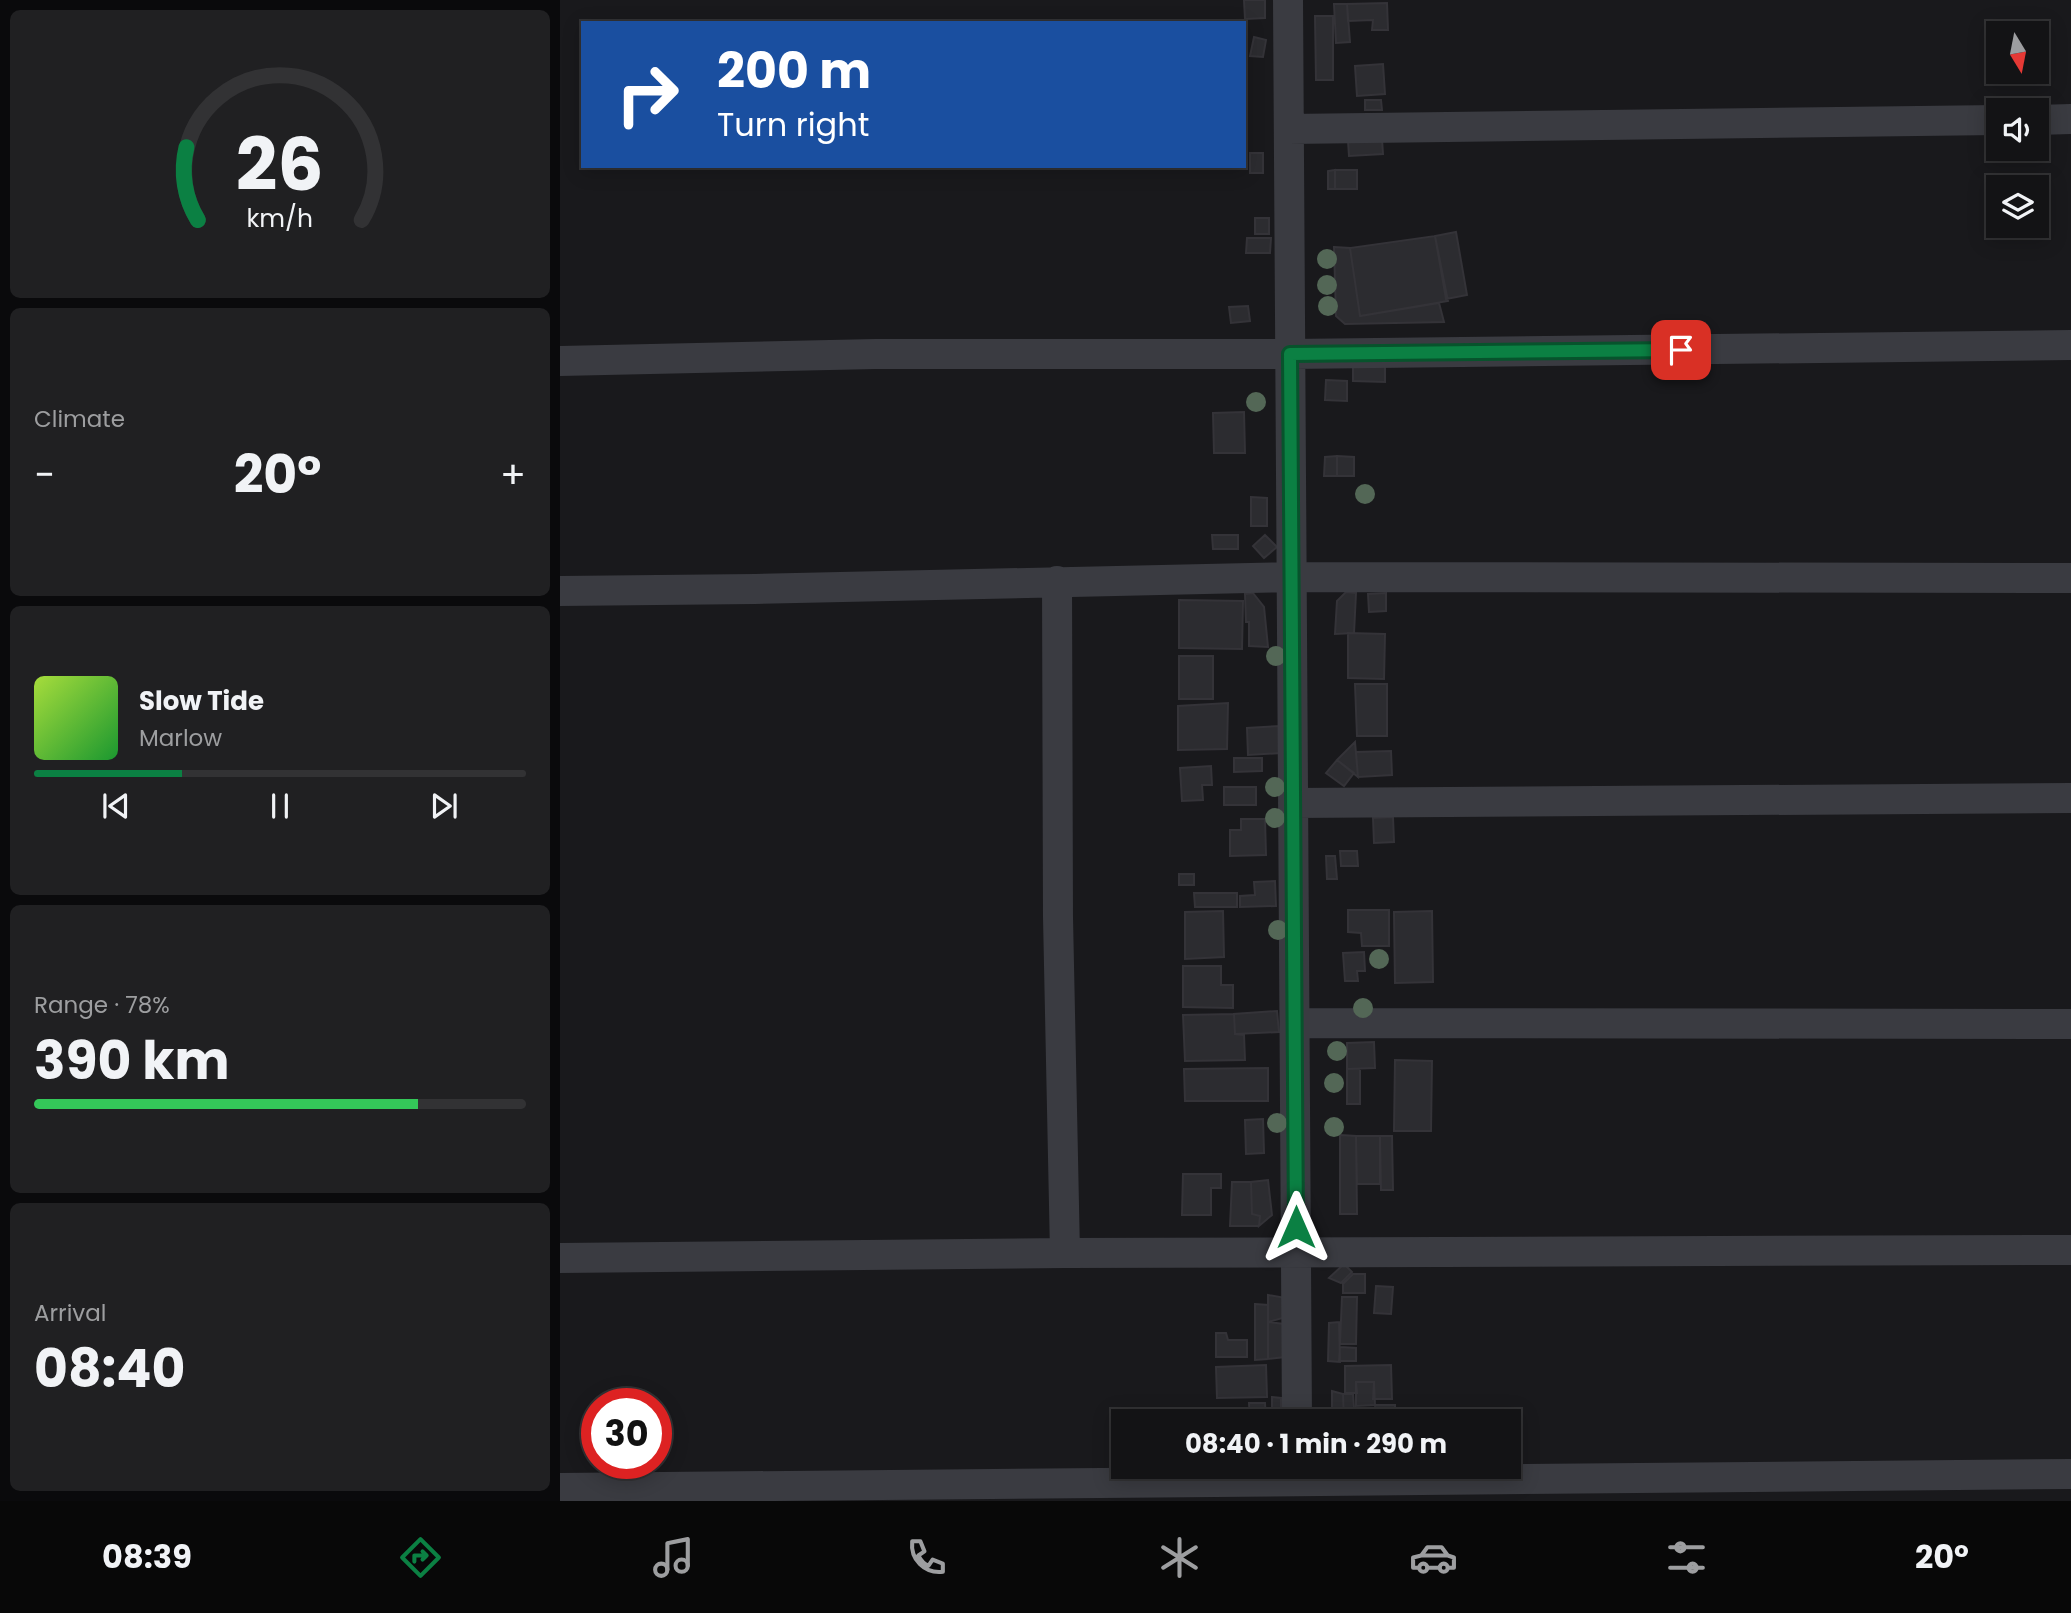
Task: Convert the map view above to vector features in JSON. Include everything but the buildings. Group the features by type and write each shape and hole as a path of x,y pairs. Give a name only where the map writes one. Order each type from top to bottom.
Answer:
{"street":[{"path":"1288,0 1297,1409"},
{"path":"2049,120 2071,119"},
{"path":"1289,129 1986,120"},
{"path":"560,361 875,354 1290,354 2071,345"},
{"path":"560,590 755,589 1292,577 2071,578"},
{"path":"1058,582 1058,917 1065,1253"},
{"path":"1293,803 2071,798"},
{"path":"1295,1023 2071,1024"},
{"path":"560,1258 1065,1253 2071,1250"},
{"path":"560,1488 2071,1474"}],"route":[{"path":"1296,1227 1290,354 1681,350"}]}
